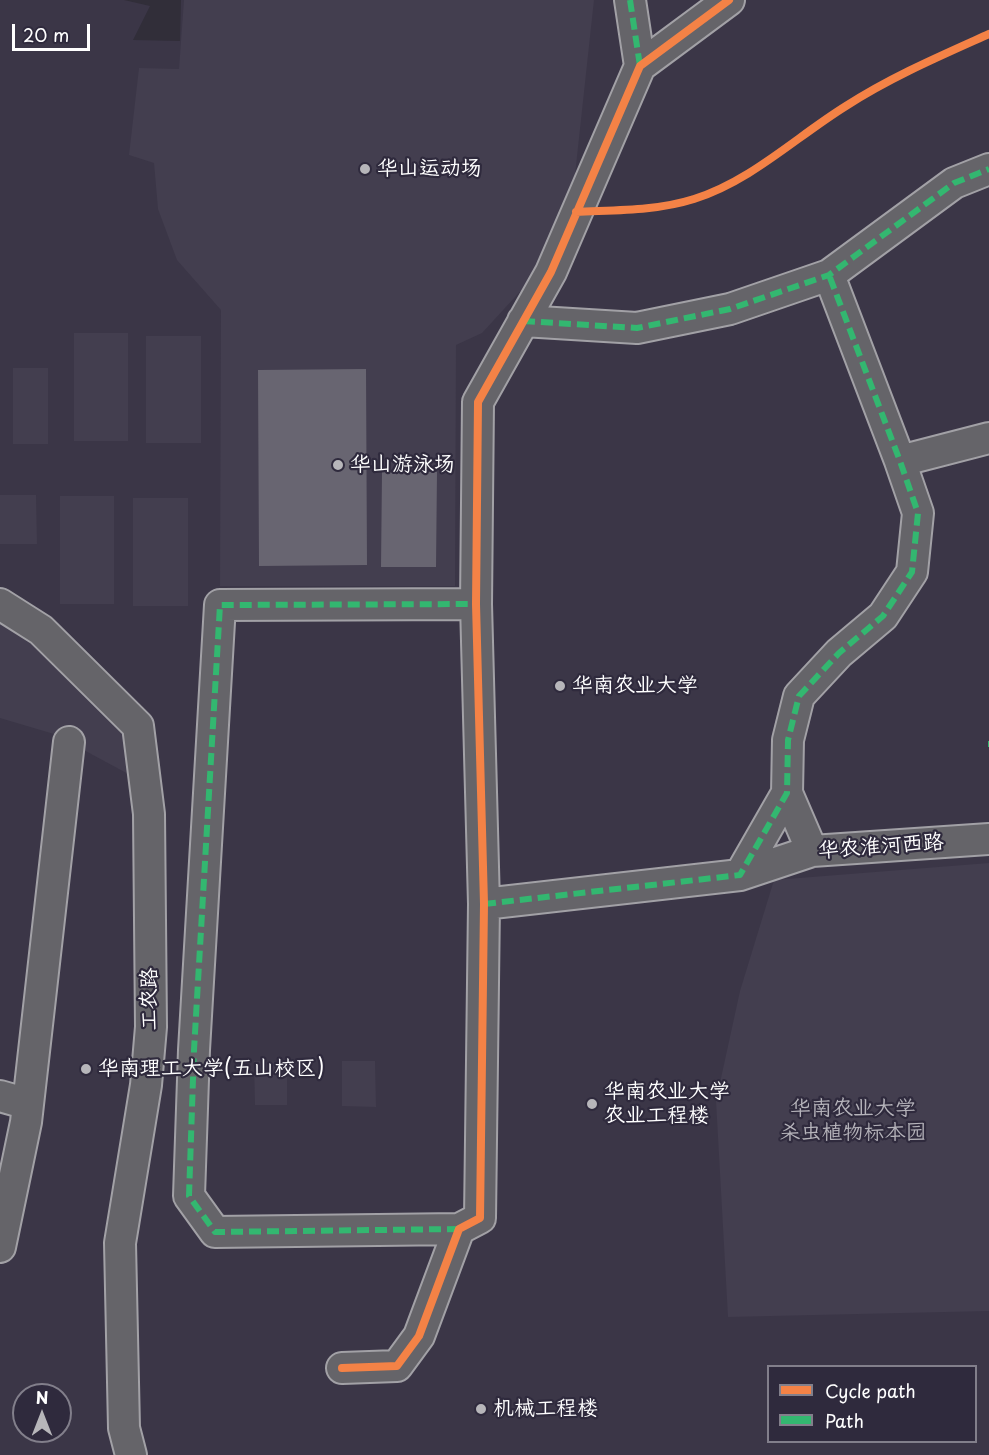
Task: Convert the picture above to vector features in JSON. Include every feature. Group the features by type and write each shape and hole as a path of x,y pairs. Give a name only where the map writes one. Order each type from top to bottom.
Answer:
{"street":[{"path":"630,0 640,66"},
{"path":"476,604 220,605 194,1050 189,1196 214,1232 459,1229 480,1218 484,904 476,604 478,402 551,272 640,66 729,0"},
{"path":"523,321 637,328 730,309 829,274 954,183 989,169"},
{"path":"812,851 787,793 788,740 799,696 838,653 883,616 912,572 918,513 829,274"},
{"path":"900,461 989,438"},
{"name":"工农路","path":"0,604 41,630 138,726 149,814 151,1027 146,1085 120,1243 124,1428 130,1455"},
{"path":"0,1247 26,1122 14,1100 69,742"},
{"path":"740,875 787,793"},
{"name":"华农淮河西路","path":"484,904 740,875 812,851 989,839"},
{"path":"342,1368 397,1366 419,1336 459,1229"}],"shaded area":[{"name":"华南农业大学","path":"0,0 124,0 150,6 133,40 180,41 181,0 989,0 989,1455 0,1455"},
{"path":"366,369 367,565 259,566 258,370"},
{"path":"382,472 437,472 436,567 381,567"}],"green space":[{"name":"华山运动场","path":"184,0 594,0 575,175 557,230 526,285 482,333 456,345 455,586 220,586 221,310 177,260 158,209 154,163 129,155 139,68 179,69"},
{"path":"74,333 128,333 128,441 74,441"},
{"path":"146,336 201,336 201,443 146,443"},
{"path":"13,368 48,368 48,444 13,444"},
{"path":"0,495 36,495 37,544 0,544"},
{"path":"60,496 114,496 114,604 60,604"},
{"path":"133,498 188,498 188,606 133,606"},
{"path":"0,605 138,726 145,783 54,734 0,718"},
{"name":"华南农业大学 杀虫植物标本园","path":"989,863 989,1311 728,1317 716,1101 740,991 774,880"},
{"path":"254,1061 287,1062 287,1105 255,1105"},
{"path":"342,1061 375,1061 376,1107 342,1106"}],"marked path":[{"path":"630,0 640,66"},
{"path":"523,321 637,328 730,309 829,275 954,183 989,169"},
{"path":"484,904 740,875 787,793 788,740 799,696 839,653 883,616 912,572 918,513 829,275"},
{"path":"459,1229 215,1232 189,1196 194,1050 220,605 476,604"}],"cycle path":[{"path":"342,1368 397,1366 419,1336 459,1229 480,1218 484,904 476,604 478,402 551,272 640,66 729,0"},
{"path":"576,212 665,206 715,191 754,170 863,95 916,67 989,34"}],"place":[{"name":"华山运动场","path":"365,169"},
{"name":"华山游泳场","path":"338,465"},
{"name":"华南农业大学","path":"560,686"},
{"name":"华南理工大学(五山校区)","path":"86,1069"},
{"name":"华南农业大学 农业工程楼","path":"592,1104"},
{"name":"机械工程楼","path":"481,1409"}]}
